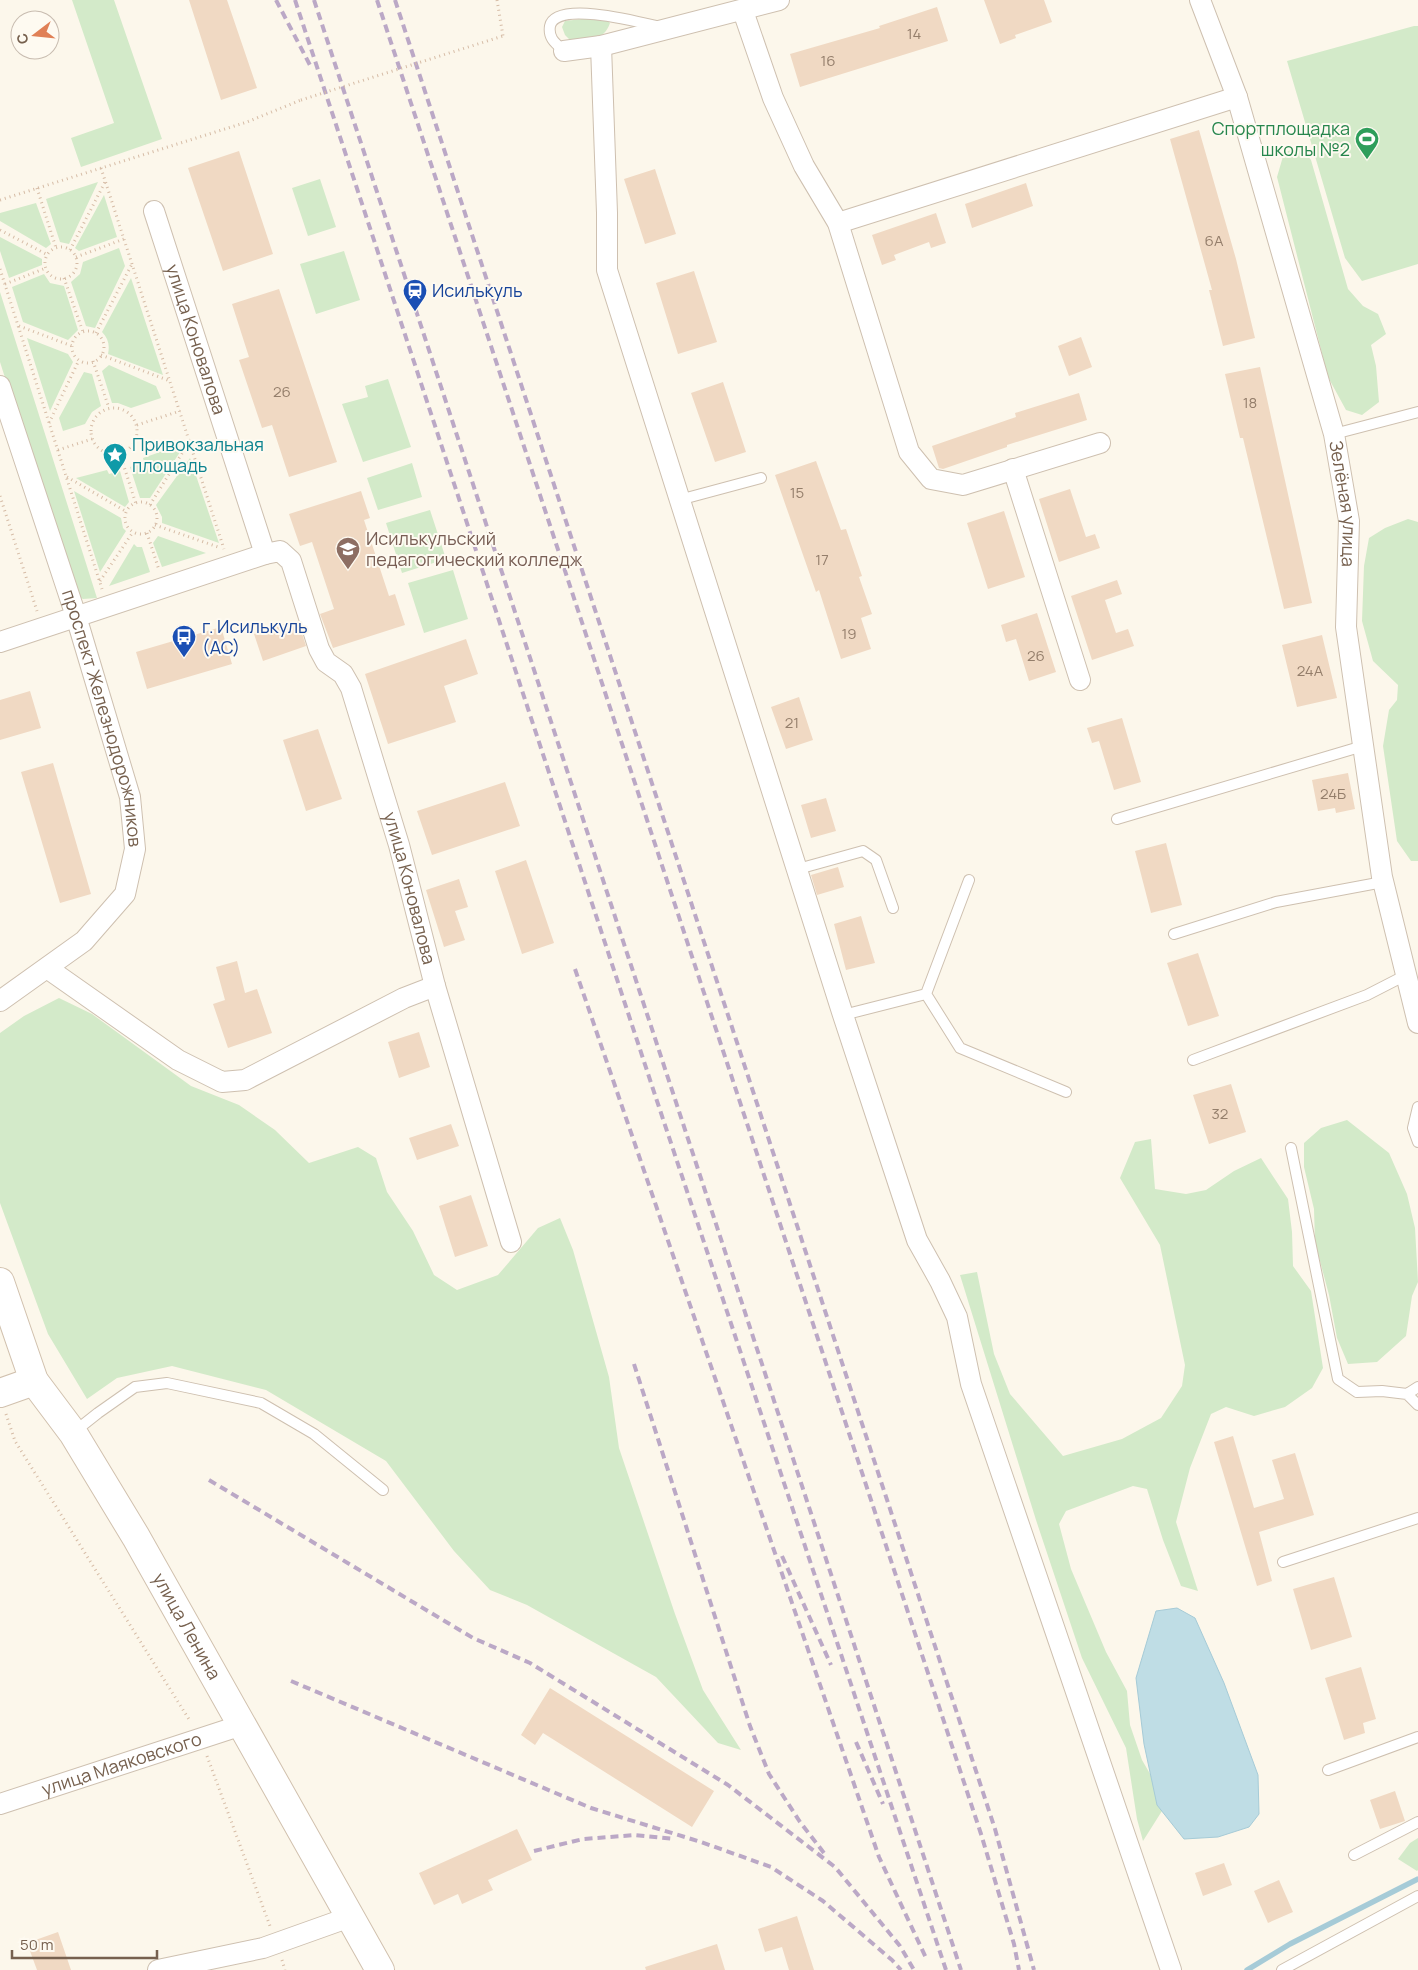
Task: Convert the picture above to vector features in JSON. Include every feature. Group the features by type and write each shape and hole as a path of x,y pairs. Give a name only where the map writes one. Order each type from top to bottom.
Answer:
{"street":[{"path":"564,51 601,46 778,0"},
{"name":"Зелёная улица","path":"1200,0 1237,97 1334,434 1349,521 1346,627 1383,882 1418,1022"},
{"path":"743,10 773,98 804,166 838,224 909,452 931,480 964,485 1100,443"},
{"path":"601,46 607,270 843,1015 917,1240 940,1281 957,1317 971,1384 1171,1970"},
{"path":"838,224 1237,97"},
{"name":"улица Коновалова","path":"154,211 272,552 291,561 319,649 326,662 343,674 351,688 399,845 436,986 512,1242"},
{"name":"проспект Железнодорожников","path":"0,386 76,617 130,797 135,849 125,894 84,941 0,1001"},
{"path":"1012,469 1080,680"},
{"path":"0,642 165,587 227,557 272,552"},
{"path":"47,968 178,1060 222,1082 246,1080 404,998 436,986"},
{"name":"улица Ленина","path":"0,1282 34,1381 73,1433 136,1536 380,1970"},
{"path":"2,1399 34,1381"},
{"name":"улица Маяковского","path":"0,1804 242,1725"},
{"path":"158,1970 263,1948 350,1917"}],"lane":[{"path":"564,51 554,42 549,34 551,22 558,13 570,9 589,9 666,29"},
{"path":"1334,434 1418,412"},
{"path":"679,500 760,478"},
{"path":"1118,819 1363,746"},
{"path":"798,869 863,850 876,860 893,908"},
{"path":"926,994 969,880"},
{"path":"1174,934 1276,902 1383,882"},
{"path":"1193,1060 1367,995 1406,974"},
{"path":"843,1015 926,994"},
{"path":"926,994 960,1048 1066,1092"},
{"path":"1418,1107 1413,1128 1418,1142"},
{"path":"1290,1148 1338,1379 1358,1392 1382,1391 1406,1394 1418,1405"},
{"path":"73,1433 135,1386 167,1383 261,1403 314,1434 383,1490"},
{"path":"1406,1394 1418,1387"},
{"path":"1283,1562 1418,1518"},
{"path":"1328,1770 1418,1738"},
{"path":"1354,1855 1418,1822"},
{"path":"1282,1970 1418,1896"}],"path":[{"path":"0,200 247,122 301,100 503,36 497,0"},
{"path":"101,168 227,557"},
{"path":"70,250 105,182"},
{"path":"37,188 56,248"},
{"path":"0,230 48,255"},
{"path":"76,257 124,239"},
{"path":"56,248 70,250 76,257 75,272 64,278 52,276 46,268 48,255 56,248"},
{"path":"96,333 132,264"},
{"path":"5,284 46,268"},
{"path":"0,269 107,606"},
{"path":"64,278 83,332"},
{"path":"18,326 72,346"},
{"path":"91,331 96,333 104,346 101,355 93,361 84,362 75,356 72,346 76,336 83,332 91,331"},
{"path":"101,355 170,381"},
{"path":"49,423 79,360"},
{"path":"93,361 109,408"},
{"path":"109,408 125,410 131,415 137,425 137,438 134,444 129,450 120,454 108,454 101,451 92,439 90,432 95,417 109,408"},
{"path":"137,425 180,411"},
{"path":"58,450 92,439"},
{"path":"150,505 190,441"},
{"path":"120,454 136,504"},
{"path":"66,477 127,512"},
{"path":"0,496 42,628"},
{"path":"145,503 150,505 156,512 155,525 147,533 133,532 126,523 127,512 136,504 145,503"},
{"path":"155,525 227,557"},
{"path":"100,582 133,532"},
{"path":"147,533 165,587"},
{"path":"2,1399 15,1441 200,1738 286,1970"}],"green space":[{"path":"72,0 114,0 162,139 81,167 71,138 114,123"},
{"path":"598,17 610,23 604,33 599,36 589,39 570,40 565,35 562,27 565,21"},
{"name":"Спортплощадка школы №2","path":"1418,26 1418,264 1362,281 1345,258 1287,61"},
{"path":"1300,146 1311,160 1348,289 1363,306 1378,314 1386,334 1371,345 1376,366 1379,402 1362,415 1346,410 1328,377 1277,177 1284,153"},
{"path":"320,179 336,227 308,236 292,188"},
{"path":"98,182 69,244 60,242 46,199"},
{"path":"104,195 117,237 79,251 75,248"},
{"path":"36,203 51,244 46,248 0,221 0,213"},
{"path":"0,237 42,259 42,265 9,278 0,251"},
{"path":"119,248 125,266 95,328 86,326 71,282 80,274 83,262"},
{"path":"344,251 360,300 316,314 300,264"},
{"path":"44,274 50,283 64,286 78,330 68,340 23,322 12,287"},
{"path":"131,278 163,375 108,354 108,342 102,332"},
{"path":"0,292 97,598 83,599 74,593 0,362"},
{"path":"27,338 68,354 73,362 50,411"},
{"path":"109,365 156,386 161,398 131,408 118,403 112,403 102,371"},
{"path":"84,372 92,374 101,406 92,412 85,424 63,431 59,418"},
{"path":"388,379 411,447 363,462 342,404 368,397 365,386"},
{"path":"177,446 182,449 150,498 140,498 130,467 144,462 143,458"},
{"path":"190,458 219,543 162,523 162,517 156,505"},
{"path":"412,463 422,497 378,510 367,478"},
{"path":"107,470 109,474 120,471 129,502 125,507 76,478"},
{"path":"74,491 121,518 123,528 126,531 100,572"},
{"path":"430,510 446,559 402,573 386,523"},
{"path":"1408,519 1418,522 1418,861 1411,861 1397,841 1383,746 1389,710 1397,700 1398,685 1373,661 1362,621 1364,566 1369,538 1385,528"},
{"path":"158,536 206,553 162,567 153,543"},
{"path":"134,544 137,547 142,547 150,572 109,586"},
{"path":"453,570 468,619 424,633 408,583"},
{"path":"59,998 92,1014 191,1086 239,1105 275,1130 309,1163 358,1147 376,1158 387,1192 413,1231 434,1275 457,1290 498,1275 538,1228 560,1218 573,1250 609,1377 619,1448 675,1614 703,1690 741,1750 718,1743 656,1677 527,1605 490,1590 454,1551 386,1461 266,1390 172,1366 117,1378 87,1399 48,1334 0,1203 0,1033 24,1016"},
{"path":"1347,1120 1389,1153 1407,1194 1415,1228 1418,1282 1412,1296 1406,1336 1377,1362 1348,1364 1337,1338 1329,1295 1315,1242 1314,1209 1304,1167 1304,1143 1321,1128"},
{"path":"1151,1139 1155,1189 1186,1194 1206,1190 1234,1171 1261,1158 1288,1199 1292,1232 1293,1266 1311,1291 1323,1368 1312,1388 1285,1407 1254,1416 1226,1407 1211,1414 1190,1468 1176,1522 1198,1591 1181,1586 1163,1540 1147,1489 1133,1486 1066,1511 1059,1524 1071,1569 1106,1652 1127,1691 1130,1725 1142,1760 1167,1803 1143,1841 1137,1819 1126,1748 1082,1658 1036,1520 960,1275 977,1272 994,1354 1010,1394 1063,1456 1122,1439 1161,1418 1182,1386 1185,1365 1160,1245 1120,1178 1135,1142"},
{"path":"1418,1838 1417,1871 1398,1859 1410,1843"}],"water":[{"path":"1177,1608 1195,1618 1224,1683 1258,1775 1259,1814 1249,1827 1218,1837 1184,1839 1157,1805 1144,1744 1136,1678 1156,1611"}],"building":[{"path":"189,0 227,0 257,88 221,100"},
{"path":"984,0 1044,0 1052,22 1015,35 1016,38 1000,44"},
{"path":"937,7 948,41 800,87 790,54 880,28 879,26"},
{"path":"1199,130 1236,259 1255,338 1223,346 1209,290 1212,290 1170,139"},
{"path":"239,151 273,254 223,271 188,168"},
{"path":"655,169 676,234 645,244 624,179"},
{"path":"1026,183 1033,206 972,228 965,204"},
{"path":"936,213 946,243 931,248 929,242 894,255 896,260 882,265 872,235"},
{"path":"694,271 717,342 678,354 656,283"},
{"path":"279,289 337,462 289,477 272,425 262,428 239,360 249,357 232,304"},
{"path":"1081,337 1092,367 1069,376 1058,346"},
{"path":"1260,367 1312,603 1284,609 1243,438 1240,438 1225,374"},
{"path":"723,382 746,452 715,462 691,393"},
{"path":"1079,393 1087,420 1007,445 1007,447 943,469 939,468 932,446 1016,417 1015,413"},
{"path":"816,461 841,530 846,529 862,576 859,577 872,614 861,618 871,649 841,659 819,590 816,592 775,475"},
{"path":"1070,489 1086,537 1095,534 1100,548 1059,562 1039,499"},
{"path":"361,491 370,518 364,520 389,596 395,594 405,625 333,648 320,614 334,609 312,542 300,546 289,514"},
{"path":"1004,511 1025,577 988,589 967,523"},
{"path":"1117,580 1122,594 1105,600 1116,633 1128,629 1134,646 1092,660 1071,596"},
{"path":"1037,613 1056,672 1029,681 1016,639 1006,642 1001,625"},
{"path":"298,621 306,646 263,661 254,634"},
{"name":"г. Исилькуль (АС)","path":"221,627 232,664 147,689 136,652"},
{"path":"1322,635 1337,698 1297,707 1282,645"},
{"path":"466,639 478,674 444,686 456,722 388,744 365,674"},
{"path":"30,691 41,728 0,740 0,700"},
{"path":"799,697 813,740 786,749 771,707"},
{"path":"1122,718 1141,782 1114,790 1099,741 1092,743 1087,728"},
{"path":"318,729 342,799 306,811 283,740"},
{"path":"53,763 91,894 60,903 21,772"},
{"path":"1348,773 1355,809 1336,813 1335,808 1318,811 1312,780"},
{"path":"505,782 520,826 432,855 417,811"},
{"path":"826,798 836,831 811,838 801,805"},
{"path":"1166,843 1182,905 1151,913 1135,851"},
{"path":"526,860 554,943 522,954 495,871"},
{"path":"838,867 844,887 817,895 811,875"},
{"path":"459,879 468,907 455,911 465,940 444,947 426,890"},
{"path":"861,916 875,963 846,970 834,924"},
{"path":"1198,953 1219,1016 1188,1026 1167,963"},
{"path":"237,961 245,993 257,989 272,1033 228,1048 213,1004 225,1000 216,967"},
{"path":"419,1032 430,1067 399,1078 388,1042"},
{"path":"1231,1084 1246,1132 1209,1144 1193,1095"},
{"path":"451,1124 459,1146 417,1160 409,1138"},
{"path":"471,1195 488,1246 455,1257 439,1206"},
{"path":"1233,1436 1254,1508 1284,1499 1272,1460 1295,1453 1314,1515 1259,1532 1272,1581 1257,1586 1214,1442"},
{"path":"1334,1577 1352,1637 1311,1650 1293,1589"},
{"path":"1361,1667 1376,1719 1363,1723 1365,1733 1344,1740 1325,1678"},
{"path":"550,1688 714,1791 692,1827 543,1733 535,1745 521,1735"},
{"path":"1395,1791 1405,1821 1380,1829 1370,1800"},
{"path":"517,1829 532,1860 488,1880 493,1890 462,1904 458,1894 434,1905 419,1873"},
{"path":"1224,1863 1232,1885 1203,1896 1195,1873"},
{"path":"1279,1880 1293,1912 1268,1923 1254,1891"},
{"path":"797,1916 814,1970 789,1970 782,1947 765,1952 758,1929"},
{"path":"58,1932 71,1970 37,1970 27,1943"},
{"path":"717,1944 725,1970 646,1970 645,1967"}],"waterway":[{"path":"1247,1970 1290,1944 1418,1879"}],"railway":[{"path":"276,0 312,69"},
{"path":"295,0 656,1098 946,1970"},
{"path":"314,0 961,1970"},
{"path":"377,0 981,1834 1014,1944 1019,1970"},
{"path":"395,0 995,1829 1034,1970"},
{"path":"575,969 879,1857 926,1958"},
{"path":"634,1364 750,1726 769,1774 800,1822 824,1853"},
{"path":"209,1480 473,1638 530,1663 728,1785 835,1867 900,1946 914,1970"},
{"path":"782,1556 831,1665"},
{"path":"291,1681 591,1808 701,1842 771,1867 823,1901 892,1960 901,1970"},
{"path":"856,1742 883,1804"},
{"path":"534,1851 583,1839 635,1835 675,1839"}],"place":[{"name":"Спортплощадка школы №2","path":"1367,160"},
{"name":"Исилькуль","path":"415,312"},
{"name":"Привокзальная площадь","path":"115,476"},
{"name":"Исилькульский педагогический колледж","path":"348,570"},
{"name":"г. Исилькуль (АС)","path":"184,658"}]}
